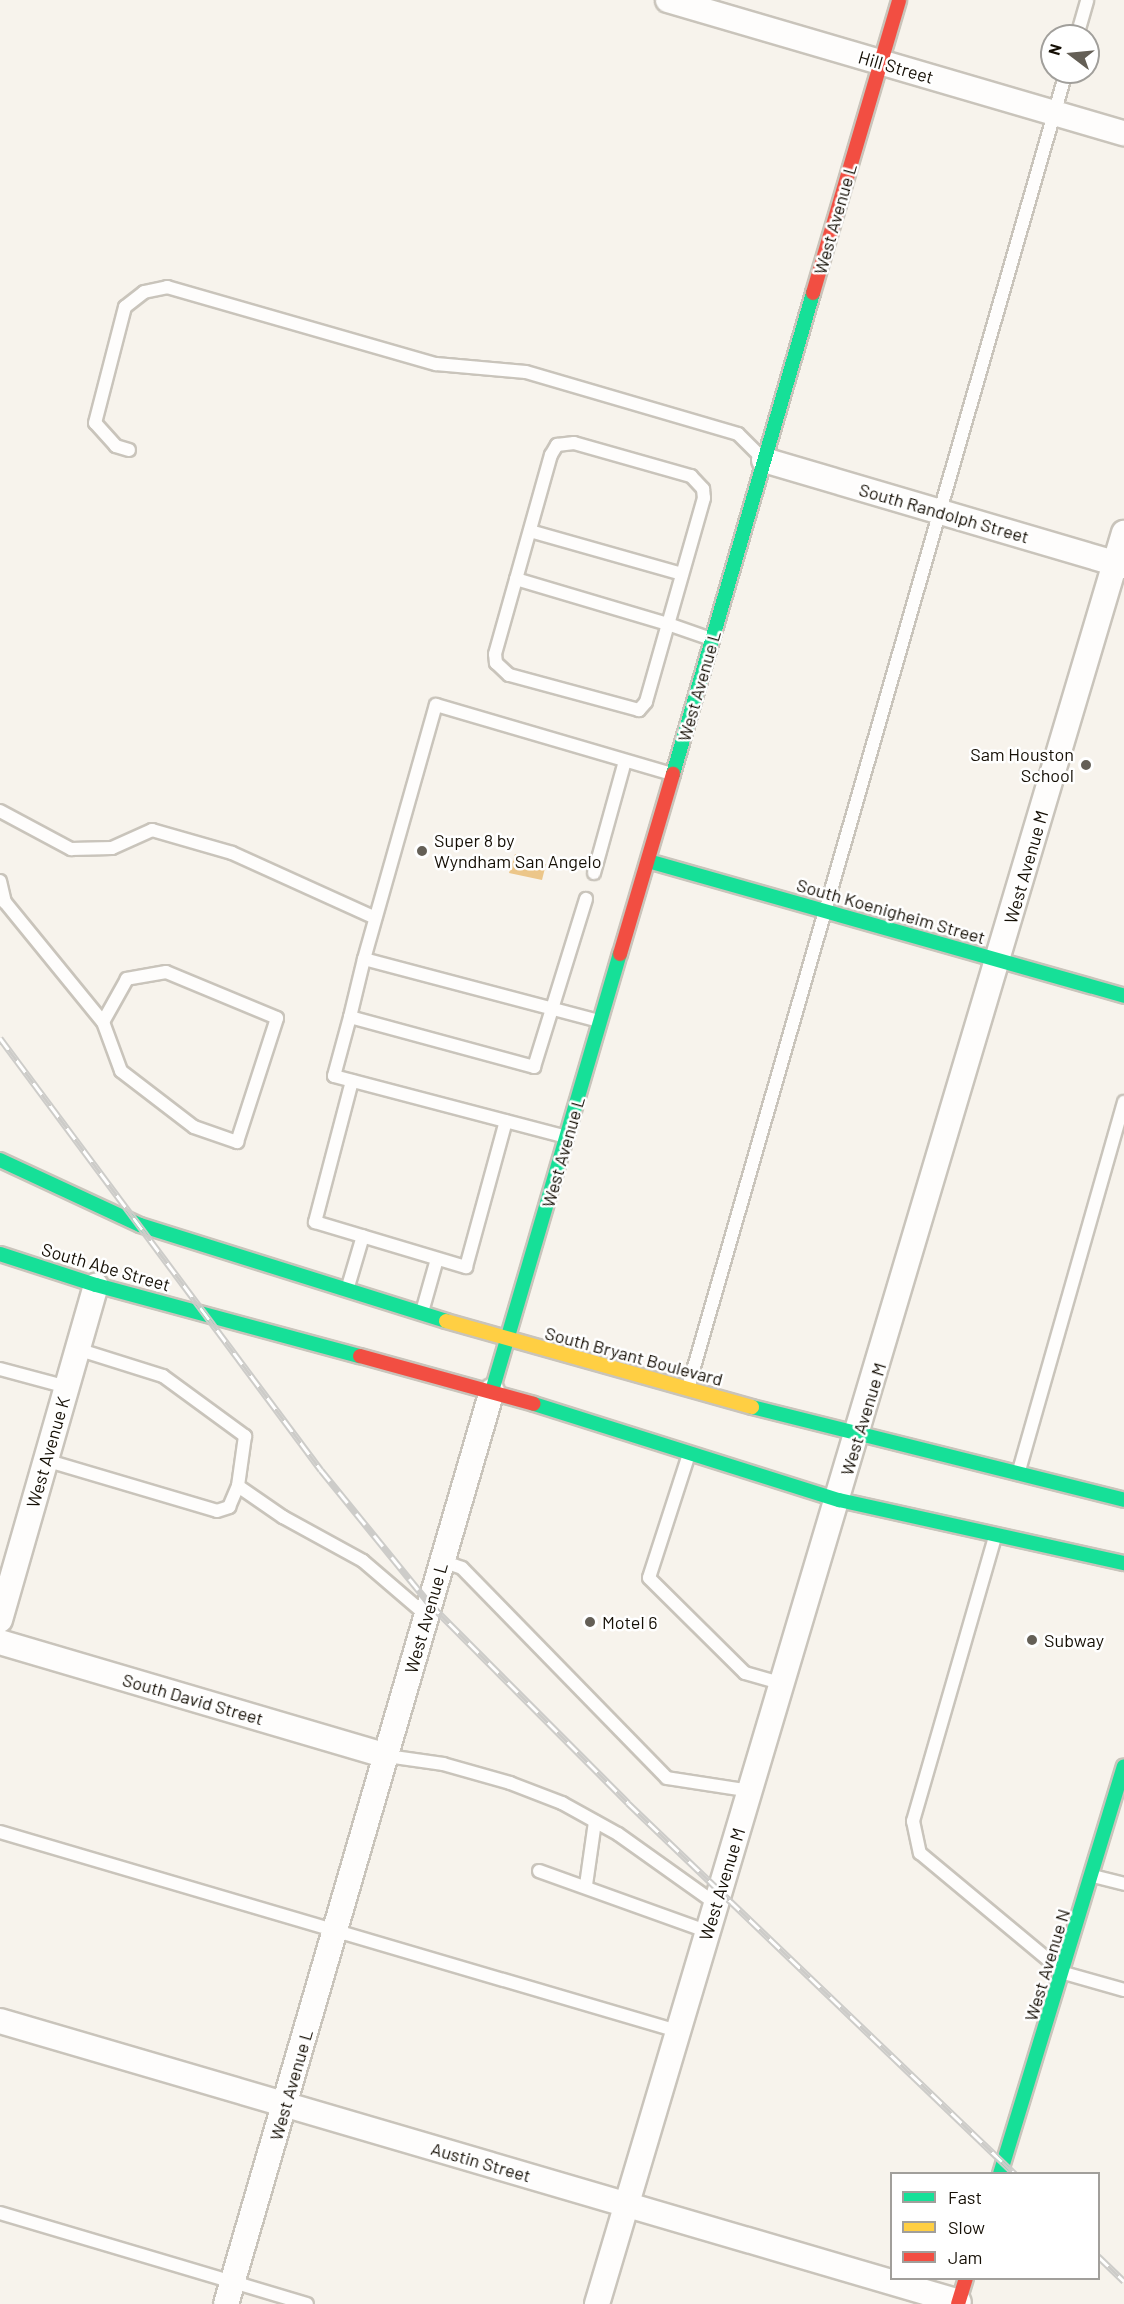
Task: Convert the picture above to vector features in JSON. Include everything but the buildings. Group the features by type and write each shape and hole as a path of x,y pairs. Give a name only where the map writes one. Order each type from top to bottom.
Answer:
{"main road":[{"name":"West Avenue L","path":"492,1391 899,0"},
{"name":"South Koenigheim Street","path":"648,861 1124,996"},
{"name":"South Bryant Boulevard","path":"0,1160 140,1225 507,1340 858,1436 1124,1500"},
{"name":"South Abe Street","path":"0,1254 96,1285 492,1391"},
{"path":"492,1391 839,1500 1124,1563"},
{"name":"West Avenue N","path":"1001,2172 1064,1973 1092,1875 1119,1805 1124,1766"},
{"path":"960,2303 966,2280"}],"street":[{"name":"Hill Street","path":"668,0 1124,133"},
{"name":"South Randolph Street","path":"764,460 1120,564"},
{"name":"West Avenue M","path":"597,2304 624,2204 751,1791 999,960 1120,564 1124,533"},
{"name":"West Avenue K","path":"0,1620 96,1285"},
{"name":"West Avenue L","path":"229,2293 286,2105 492,1391"},
{"name":"South David Street","path":"0,1642 387,1756"},
{"name":"Austin Street","path":"0,2021 960,2303"}],"lane":[{"path":"1080,24 1087,0"},
{"path":"687,1389 1063,84"},
{"path":"129,450 109,441 95,423 125,307 144,292 167,287 436,364 538,375 738,434 764,460"},
{"path":"574,443 691,476 703,489 704,498 682,574 646,702 639,710 633,711 510,675 500,668 495,654 557,445 574,443"},
{"path":"530,531 682,574"},
{"path":"516,579 668,624 712,640"},
{"path":"567,1138 334,1076 375,918 436,705 673,775"},
{"path":"594,873 625,761"},
{"path":"0,811 72,849 112,848 152,830 232,853 375,918"},
{"path":"0,881 5,902 103,1022 121,1071 194,1127 237,1142 277,1018 166,972 127,979 103,1022"},
{"path":"350,1017 534,1067 586,899"},
{"path":"364,959 601,1022"},
{"path":"352,1080 315,1222 466,1267 506,1121"},
{"path":"1018,1475 1124,1102"},
{"path":"347,1291 363,1236"},
{"path":"422,1314 437,1259"},
{"path":"45,1460 217,1511 229,1507 238,1486 245,1436 163,1376 77,1349"},
{"path":"0,1369 67,1387"},
{"path":"690,1453 649,1578 745,1673 783,1684"},
{"path":"238,1486 283,1517 363,1562 426,1615"},
{"path":"996,1535 913,1821 920,1853 1064,1973 1124,1990"},
{"path":"442,1561 462,1568 667,1778 751,1791"},
{"path":"387,1756 443,1764 510,1783 595,1822 716,1904"},
{"path":"586,1885 595,1822"},
{"path":"0,1832 677,2031"},
{"path":"539,1871 586,1885 708,1932"},
{"path":"1092,1875 1124,1884"},
{"path":"0,2213 229,2293 307,2304"}],"shaded area":[{"path":"515,854 546,864 542,880 509,873"}],"railway":[{"path":"0,1038 321,1470 429,1603 628,1803 1013,2172"},
{"path":"1100,2258 1124,2281"}],"traffic: fast":[{"path":"673,774 813,293"},
{"path":"648,861 1124,996"},
{"path":"492,1391 620,954"},
{"path":"0,1160 140,1225 446,1321"},
{"path":"0,1254 96,1285 360,1356"},
{"path":"534,1404 839,1500 1124,1563"},
{"path":"752,1407 1124,1500"},
{"path":"1001,2172 1124,1766"}],"traffic: slow":[{"path":"446,1321 752,1407"}],"traffic: jam":[{"path":"813,293 899,0"},
{"path":"620,954 673,774"},
{"path":"360,1356 534,1404"},
{"path":"958,2304 965,2280"}],"place":[{"name":"Sam Houston School","path":"1086,765"},
{"name":"Super 8 by Wyndham San Angelo","path":"422,851"},
{"name":"Motel 6","path":"590,1622"},
{"name":"Subway","path":"1032,1640"}]}
